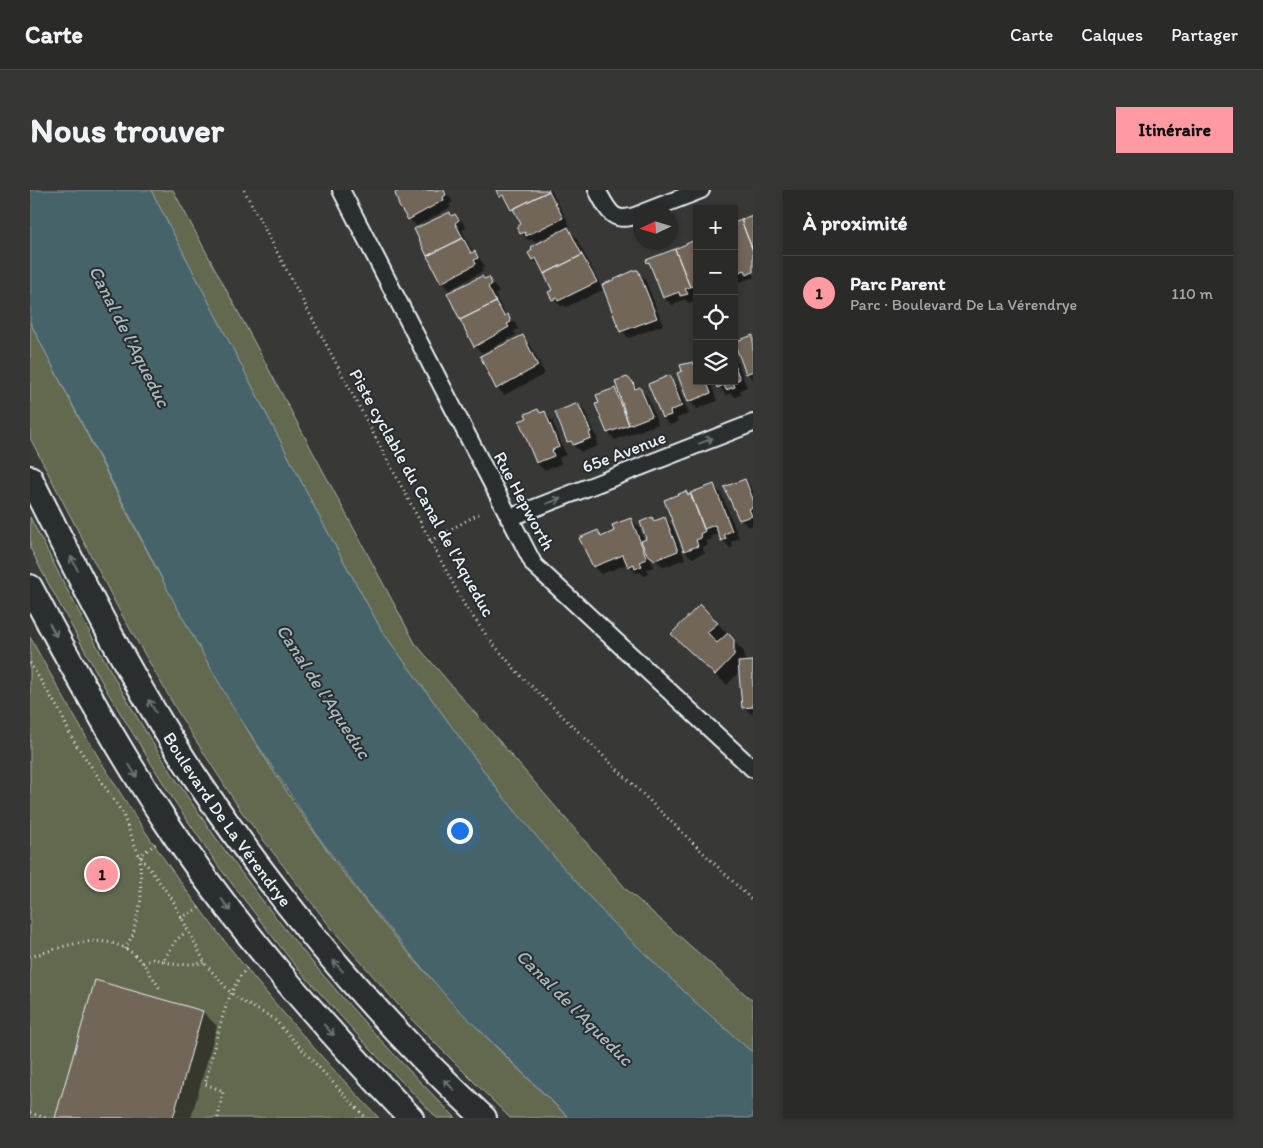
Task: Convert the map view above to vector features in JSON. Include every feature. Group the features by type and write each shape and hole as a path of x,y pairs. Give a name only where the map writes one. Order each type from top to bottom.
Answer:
{"main road":[{"name":"Boulevard De La Vérendrye","path":"30,478 132,673 220,813 298,918 338,965 406,1041 484,1118"},
{"path":"30,587 109,732 148,794 202,873 253,941 310,1010 411,1118"}],"street":[{"name":"Rue Hepworth","path":"341,190 534,565 753,769"},
{"path":"597,190 609,213 619,218 633,217"},
{"path":"662,205 700,190"},
{"name":"65e Avenue","path":"509,518 753,423"}],"path":[{"name":"Piste cyclable du Canal de l'Aqueduc","path":"244,190 465,606 493,644 522,676 753,901"},
{"path":"430,541 482,512"},
{"path":"30,663 84,757 119,807 140,855 163,885 205,963 231,993 273,1018 366,1118"},
{"path":"140,855 157,843"},
{"path":"125,949 133,934 141,899 140,855"},
{"path":"181,918 202,906"},
{"path":"163,961 176,940 187,932"},
{"path":"30,957 99,939 125,949 143,963 161,990"},
{"path":"143,963 153,959 177,965 205,963"},
{"path":"218,1118 223,1091 205,1084 231,993 241,974 248,967"},
{"path":"30,1113 47,1118"}],"green space":[{"path":"151,190 173,190 415,643 627,890 753,1001 753,1053 693,1000 610,920 548,850 500,793 382,631 320,518"},
{"path":"30,322 175,603 213,672 296,806 342,871 394,937 479,1030 569,1118 510,1118 408,1016 332,929 241,811 182,719 119,610 30,438"},
{"path":"30,517 118,684 156,749 208,827 273,915 343,999 456,1118 437,1118 371,1050 293,963 219,867 173,799 108,693 41,570 30,547"},
{"path":"30,637 103,765 142,827 184,887 277,1006 379,1118 30,1118"}],"water":[{"name":"Canal de l'Aqueduc","path":"30,190 151,190 320,518 382,631 500,793 548,850 610,920 693,1000 753,1053 753,1118 569,1118 451,1002 366,901 318,836 232,706 173,600 30,322"}],"building":[{"path":"400,190 444,190 446,195 443,197 444,200 408,220 399,206 395,193"},
{"path":"496,190 549,191 511,210 503,195 499,197"},
{"path":"549,191 563,218 526,236 525,232 520,234 517,227 521,224 513,209"},
{"path":"450,212 451,216 455,214 459,220 455,223 463,238 427,256 414,229"},
{"path":"753,216 753,251 741,220"},
{"path":"741,220 753,251 753,272 747,275 745,270 738,273 738,221"},
{"path":"568,227 582,255 544,274 536,258 532,260 528,253 532,250 531,247"},
{"path":"463,238 471,253 475,251 478,258 474,260 476,264 441,283 427,256"},
{"path":"693,241 693,286 690,287 675,250 678,250 678,248"},
{"path":"675,250 690,287 685,289 688,294 680,296 679,292 663,298 649,262 647,263 646,260"},
{"path":"582,255 597,282 558,301 557,298 552,300 548,292 552,290 544,274"},
{"path":"638,270 657,318 620,332 602,285"},
{"path":"482,276 484,279 489,277 492,284 488,287 496,302 460,320 447,293"},
{"path":"496,302 504,316 508,314 511,322 507,324 509,327 474,347 460,320"},
{"path":"523,335 538,366 496,389 480,356"},
{"path":"753,335 753,371 746,374 738,353 738,341"},
{"path":"693,362 693,385 708,385 711,393 688,402 677,373 682,371 680,365"},
{"path":"670,375 682,406 670,411 671,415 662,418 648,384"},
{"path":"627,377 633,382 635,389 640,387 652,416 629,425 615,381"},
{"path":"724,385 734,385 735,387 726,390"},
{"path":"615,388 629,425 607,433 595,404 599,403 596,395"},
{"path":"578,403 591,432 589,433 591,438 573,445 571,441 567,442 555,412"},
{"path":"538,409 540,413 545,411 559,447 552,450 554,456 536,463 519,421 527,418 525,414"},
{"path":"745,479 753,499 753,507 749,509 752,516 739,520 724,487"},
{"path":"714,484 732,531 724,534 726,539 721,541 715,525 704,529 690,493"},
{"path":"686,491 688,495 691,494 705,531 700,534 701,538 696,540 698,546 684,551 664,500"},
{"path":"652,517 654,521 665,517 678,551 655,560 647,554 641,541 646,539 640,522"},
{"path":"631,518 647,559 640,562 642,566 635,569 634,564 628,567 623,555 593,567 579,538 598,530 601,537 614,531 612,525"},
{"path":"700,604 718,623 707,632 717,643 728,633 734,640 734,655 715,675 671,634"},
{"path":"753,661 753,707 742,708 738,662"},
{"path":"95,980 203,1011 173,1118 55,1118"}],"place":[{"name":"Parc Parent","path":"102,874"}]}
